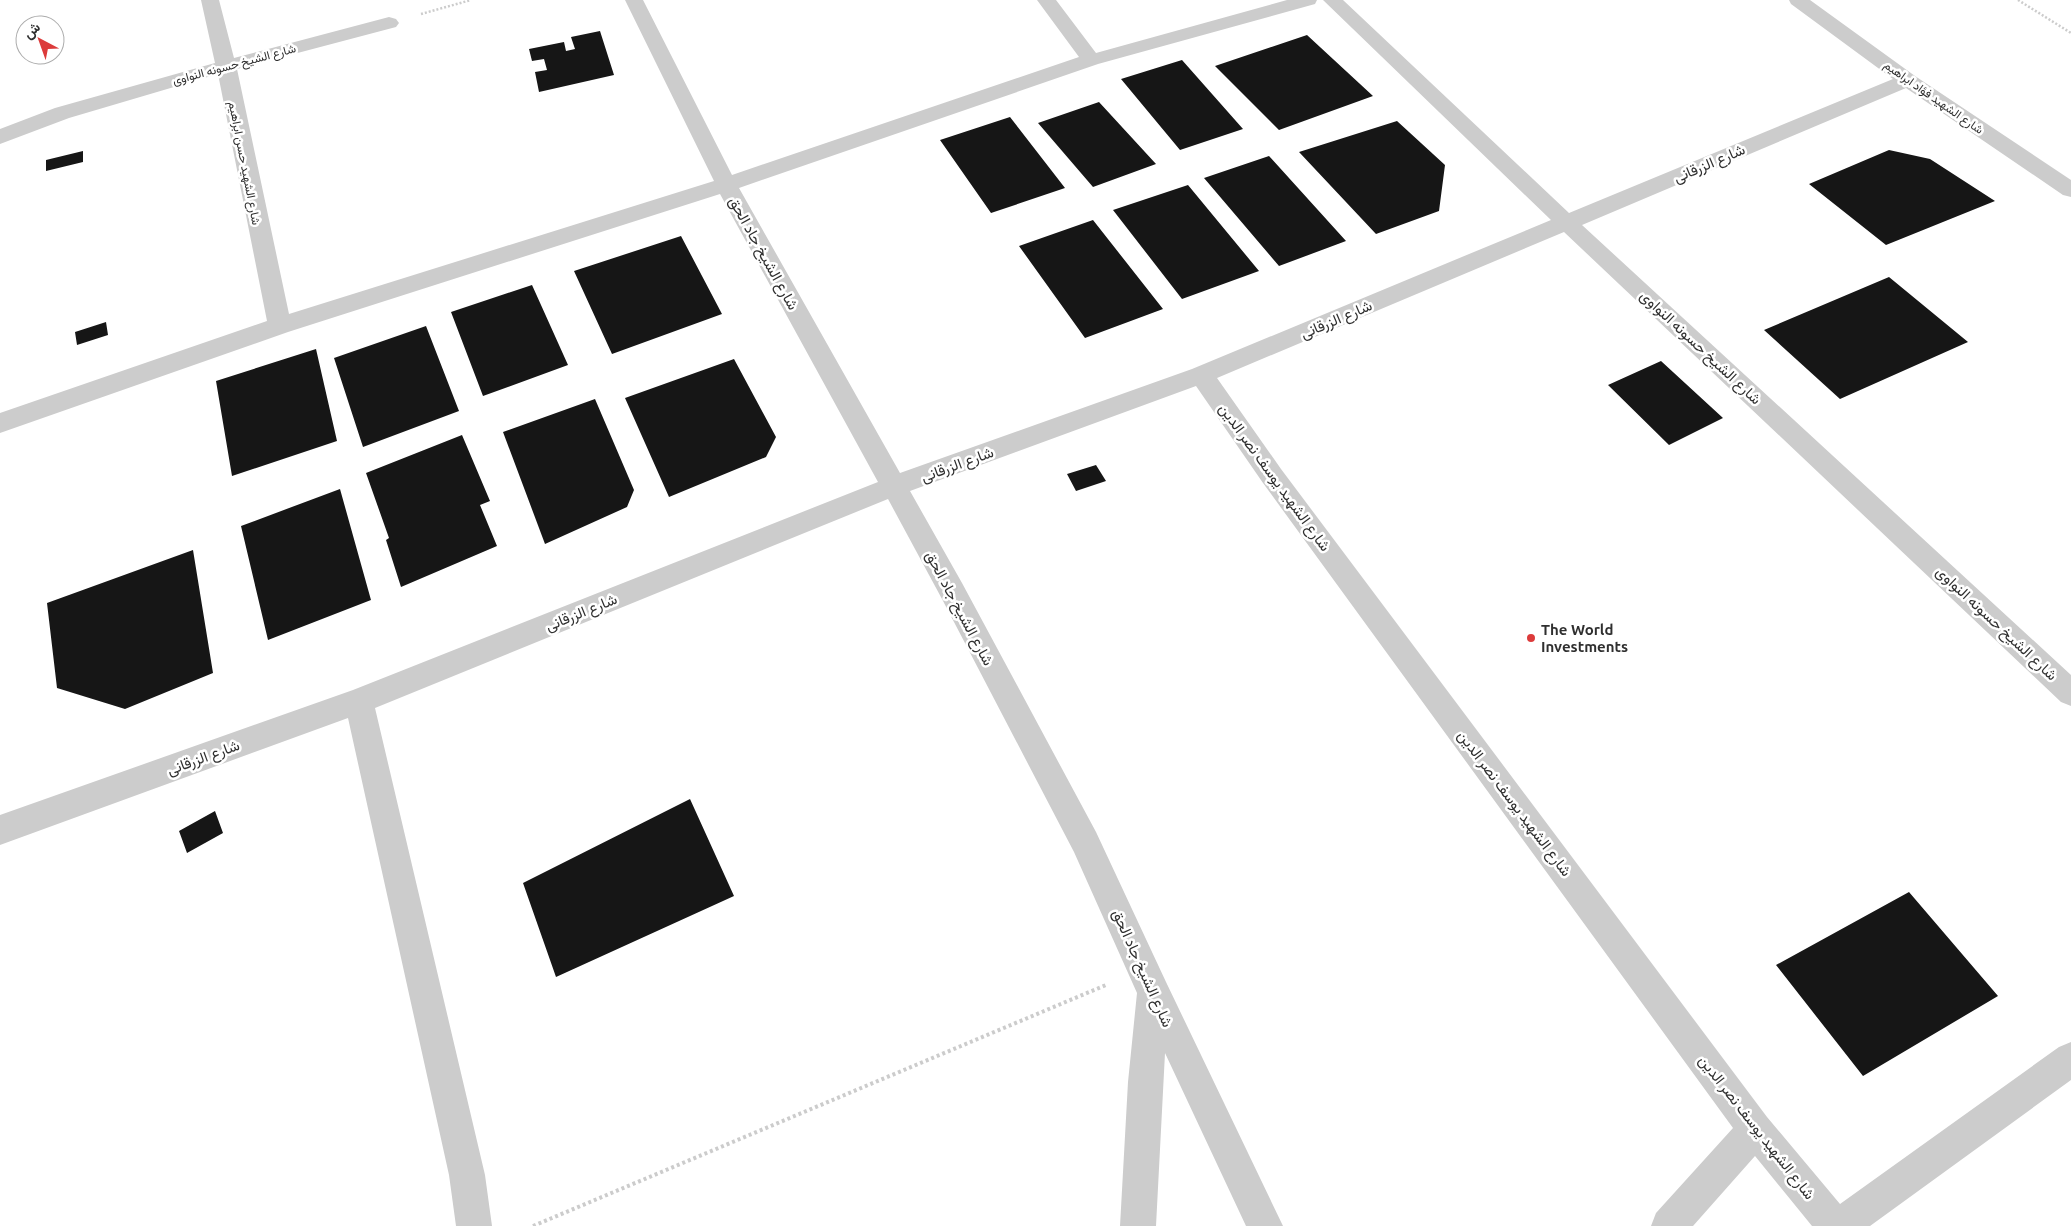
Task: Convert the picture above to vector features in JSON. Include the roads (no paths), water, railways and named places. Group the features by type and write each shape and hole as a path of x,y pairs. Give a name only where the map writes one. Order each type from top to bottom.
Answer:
{"street":[{"name":"شارع الشهيد حسن ابراهيم","path":"210,0 226,66 280,326"},
{"name":"شارع الشيخ جاد الحق","path":"634,0 726,185 894,486 1085,842 1265,1226"},
{"path":"1046,0 1091,60"},
{"path":"0,423 280,326 726,185 1091,60 1308,0"},
{"name":"شارع الشيخ حسونه النواوى","path":"1332,0 1567,223 2071,692"},
{"name":"شارع الشهيد فؤاد ابراهيم","path":"1798,0 1908,80 2071,190"},
{"name":"شارع الشيخ حسونه النواوى","path":"0,137 62,113 226,66 389,23"},
{"name":"شارع الزرقانى","path":"0,830 359,701 894,486 1201,375 1908,80"},
{"name":"شارع الشهيد يوسف نصر الدين","path":"1201,375 1278,484 1755,1129 1835,1226"},
{"path":"359,701 467,1176 474,1226"},
{"path":"1138,1226 1149,980"},
{"path":"1840,1226 2071,1059"},
{"path":"1669,1226 1755,1129"}],"place":[{"name":"The World Investments","path":"1531,638"}]}
